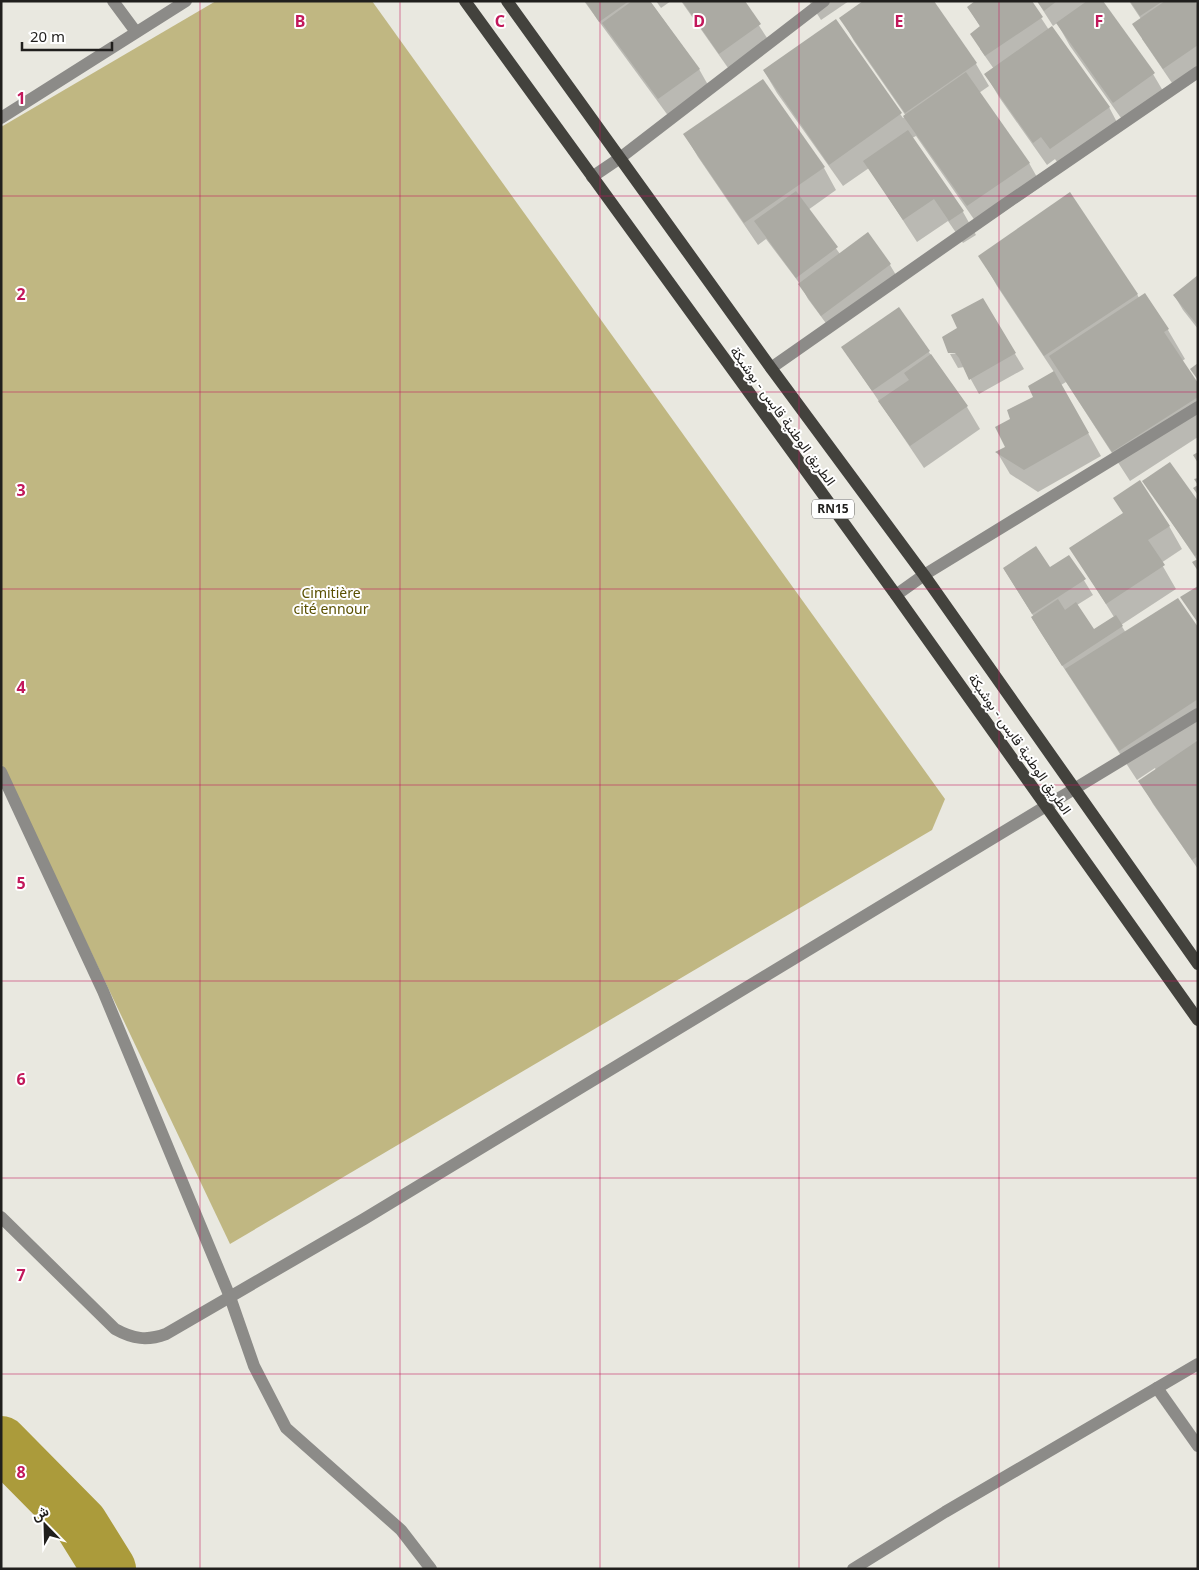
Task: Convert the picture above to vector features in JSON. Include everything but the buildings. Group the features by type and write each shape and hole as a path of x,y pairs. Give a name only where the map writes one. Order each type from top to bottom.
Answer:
{"main road":[{"name":"الطريق الوطنية قابس - بوشبكة","path":"465,1 896,595 1198,1020"},
{"name":"الطريق الوطنية قابس - بوشبكة","path":"507,1 771,368 924,575 1198,964"}],"street":[{"path":"113,1 136,32"},
{"path":"1,118 186,1"},
{"path":"592,177 620,158 824,1"},
{"path":"771,368 1198,72"},
{"path":"896,595 924,575 1198,407"},
{"path":"1,1217 115,1329 139,1339 156,1338 166,1334 364,1219 1198,714"},
{"path":"1,772 5,793 103,992 230,1297 254,1366 286,1428 401,1530 431,1569"},
{"path":"853,1569 945,1512 1198,1364"},
{"path":"1157,1388 1198,1446"}],"green space":[{"name":"Cimitière cité ennour","path":"216,1 372,1 945,799 932,830 230,1244 1,763 1,127"}],"waterway":[{"path":"1,1443 81,1524 109,1569"}]}
